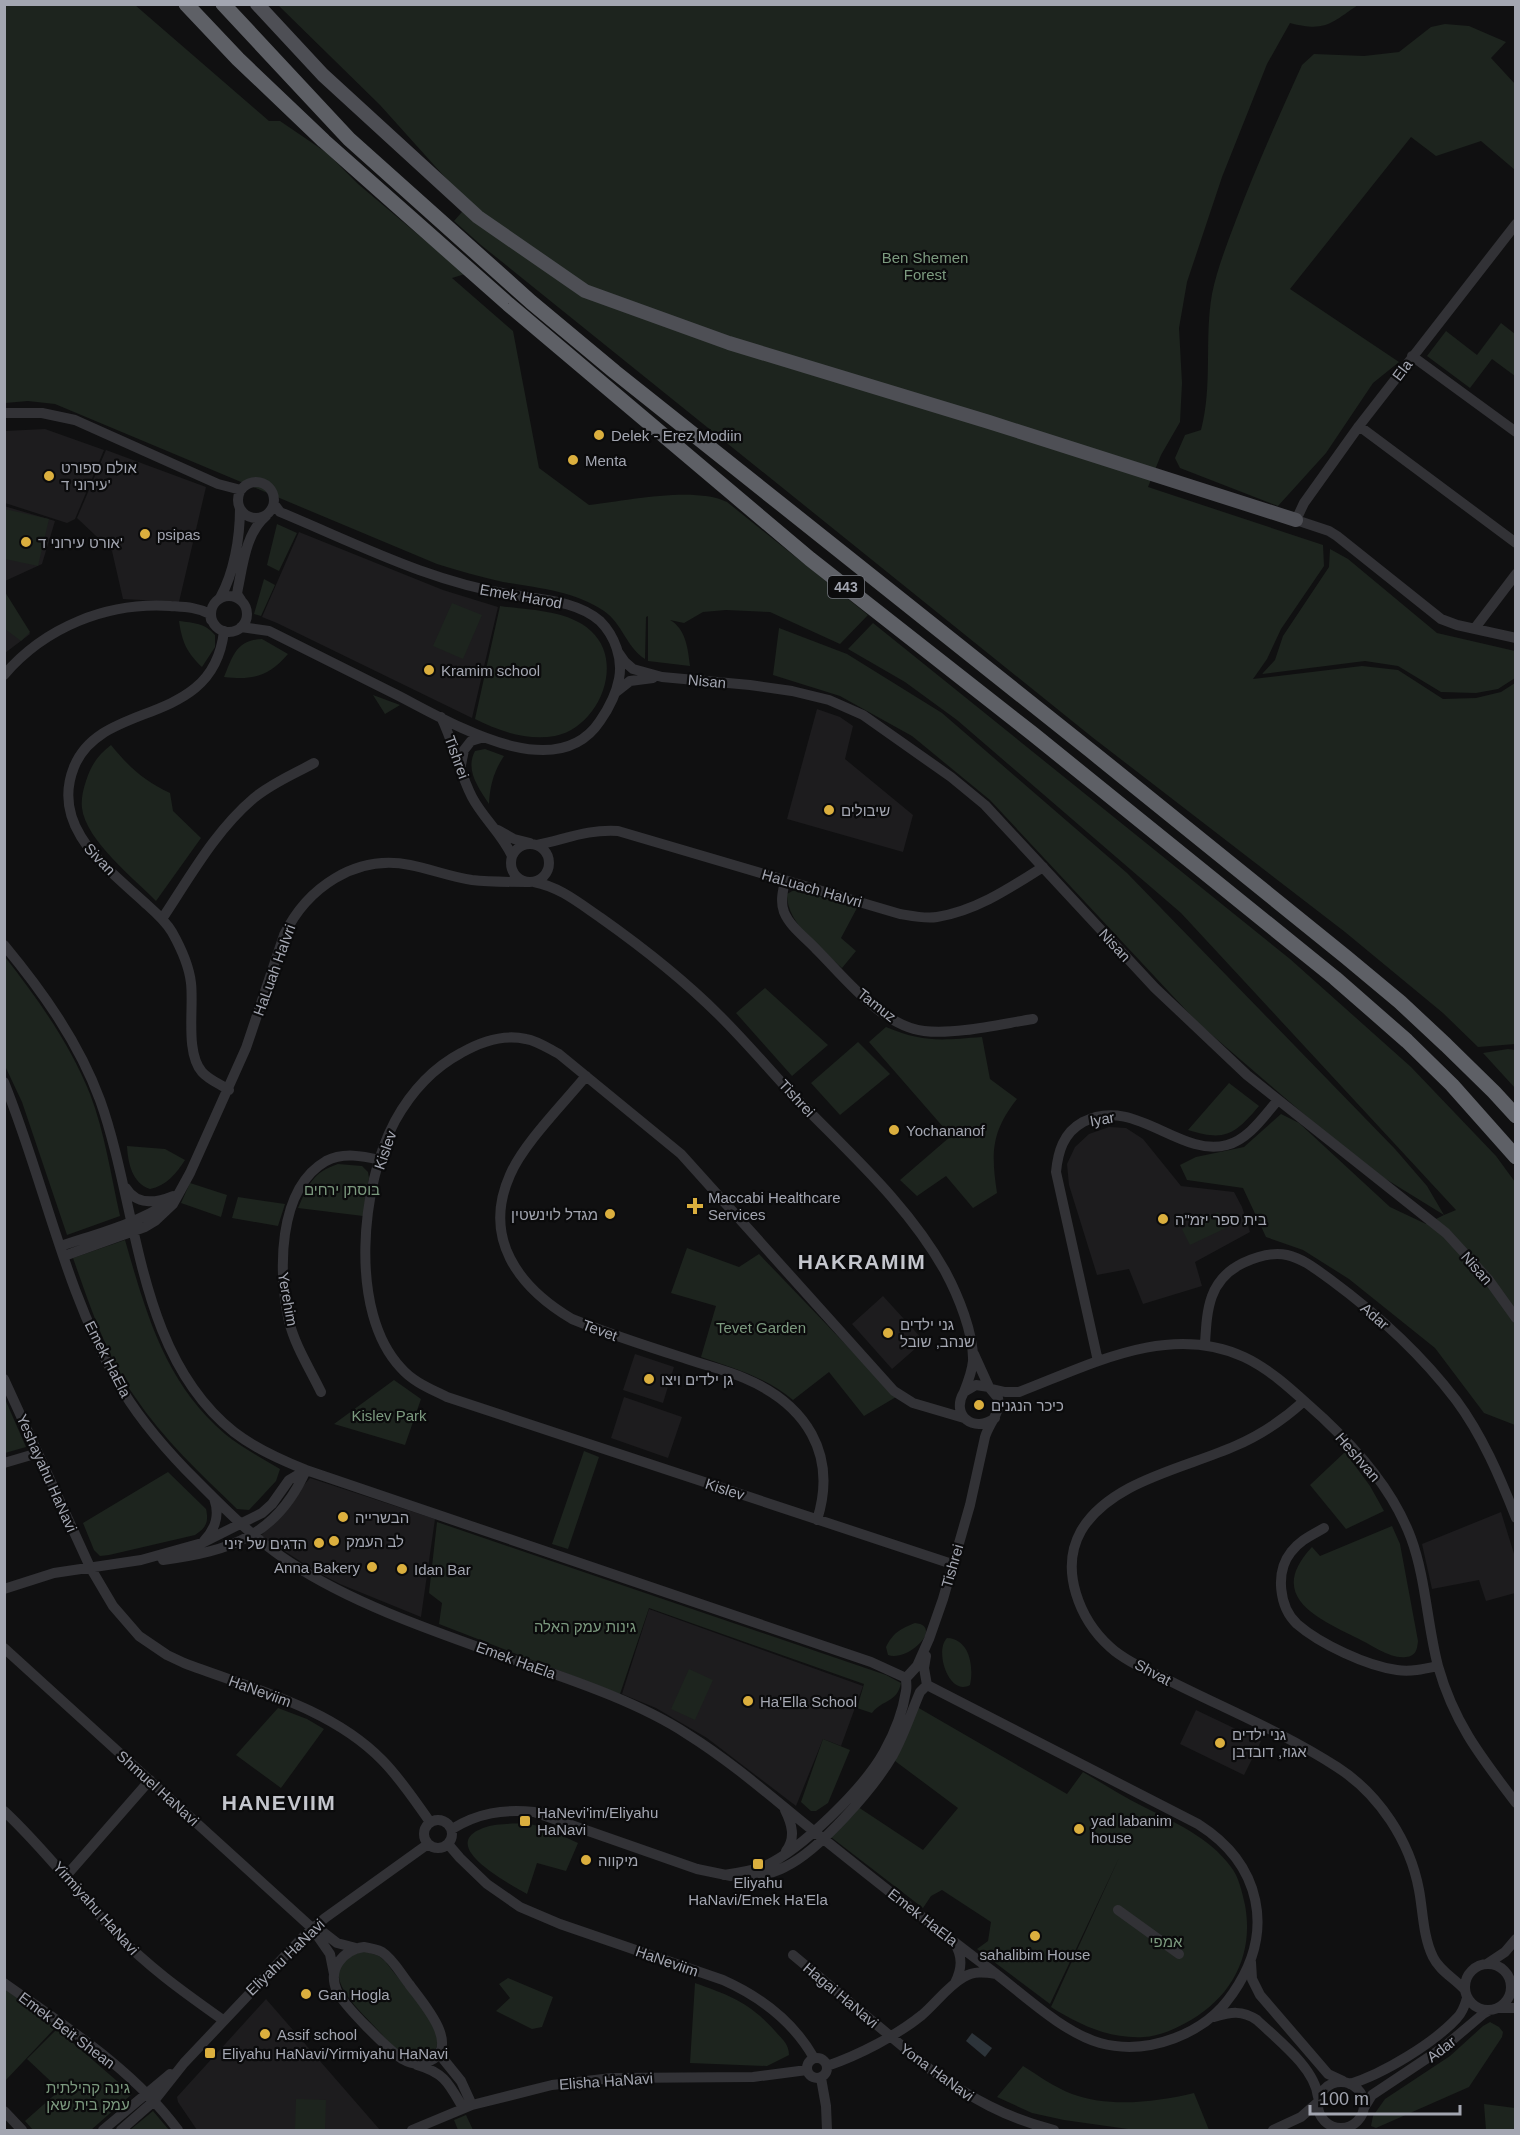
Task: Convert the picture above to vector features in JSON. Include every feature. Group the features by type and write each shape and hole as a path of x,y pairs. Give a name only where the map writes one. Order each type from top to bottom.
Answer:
{"highway":[{"name":"443","path":"186,4 238,59 324,141 508,304 810,558 1344,986 1407,1041 1444,1078 1515,1157"},
{"name":"443","path":"223,4 349,139 531,302 615,372 1355,964 1446,1045 1515,1116"}],"main road":[{"path":"257,4 323,75 478,217 585,291 729,343 989,422 1296,520"}],"street":[{"name":"Ela","path":"1296,520 1305,503 1359,426 1515,224"},
{"path":"1412,356 1515,432"},
{"path":"4,413 42,413 75,420 218,484 241,490"},
{"path":"1359,426 1515,543"},
{"path":"4,675 27,651 46,638 65,627 106,611 157,605 189,607 210,614 211,620 214,625 224,631 241,627 245,622 247,611 237,594 250,539 257,524 271,512 274,504 272,492 263,484 252,483 241,490 238,502 240,508 239,537 227,585 212,607 211,620"},
{"name":"Emek Harod","path":"241,627 269,631 484,737 528,750 559,748 574,743 596,726 609,708 619,679 618,652 612,636 600,622 572,606 441,579 280,512 274,504"},
{"path":"240,508 249,517 266,516"},
{"path":"1296,520 1322,528 1337,536 1441,619 1515,638"},
{"path":"1475,628 1515,573"},
{"path":"220,598 230,596 241,600"},
{"name":"Sivan","path":"224,631 221,652 213,666 187,696 107,730 82,751 70,781 69,798 70,815 84,844 162,919 181,947 191,980 193,1049 196,1062 202,1072 229,1090"},
{"name":"Nisan","path":"618,652 633,669 662,677 750,685 792,691 829,700 863,715 908,746 985,805 1155,988 1247,1075 1446,1233 1488,1279 1515,1318"},
{"name":"Nisan","path":"615,693 630,681 662,677"},
{"name":"Tishrei","path":"441,717 451,736 474,800 507,846 511,860"},
{"path":"461,765 464,750 471,741 484,737"},
{"path":"162,919 210,846 239,812 272,785 314,763"},
{"name":"Tishrei","path":"493,826 514,839 534,844"},
{"name":"HaLuach HaIvri","path":"534,844 599,830 618,831 900,914 937,917 985,902 1043,867"},
{"path":"511,860 515,875 530,882 544,876 549,861 562,842 574,835"},
{"path":"486,881 502,877 518,848 534,844 543,849 549,861"},
{"name":"Tishrei","path":"549,861 558,883 566,894"},
{"name":"HaLuah HaIvri","path":"63,1251 133,1226 155,1221 165,1213 184,1185 229,1090 284,935 292,919 321,887 339,875 356,868 375,863 392,862 486,881 530,882"},
{"name":"Tamuz","path":"785,881 782,903 790,922 866,999 892,1019 908,1027 924,1031 965,1029 1033,1019"},
{"name":"Tishrei","path":"530,882 546,884 566,894 635,943 687,986 719,1015 893,1198 944,1270 962,1310 972,1348 973,1362 971,1374 962,1395"},
{"path":"4,945 61,1022 87,1069 109,1126 133,1226 169,1347 192,1387 220,1419 249,1443 306,1470 871,1662 908,1679 912,1692 924,1685"},
{"name":"Kislev","path":"952,1564 447,1397 415,1380 400,1368 385,1346 375,1322 366,1275 366,1248 372,1198 380,1160 395,1121 425,1079 447,1060 474,1045 494,1039 527,1039 559,1054 681,1154 900,1396 924,1407 949,1412 967,1420"},
{"name":"Tevet","path":"586,1076 530,1144 508,1177 500,1227 509,1259 535,1293 552,1308 572,1320 744,1378 780,1398 798,1413 809,1428 822,1459 823,1492 817,1520"},
{"name":"Emek HaEla","path":"4,1082 27,1140 92,1332 117,1383 167,1449 253,1535 293,1564 348,1594 406,1619 612,1697 666,1720 724,1759 953,1941 1067,2027 1102,2044 1131,2047 1162,2042 1190,2031 1208,2019"},
{"name":"Iyar","path":"1098,1361 1056,1172 1062,1143 1069,1132 1094,1117 1123,1116 1192,1142 1210,1147 1227,1145 1239,1140 1252,1130 1278,1100"},
{"name":"Yerehim","path":"321,1392 301,1352 290,1323 285,1301 282,1261 288,1222 303,1185 327,1160 352,1155 380,1160"},
{"path":"123,1183 129,1193 139,1200 158,1200 176,1195"},
{"name":"HaLuah HaIvri","path":"133,1226 176,1195 184,1185"},
{"name":"Adar","path":"1205,1344 1211,1295 1220,1279 1234,1267 1269,1254 1287,1255 1307,1263 1380,1320 1427,1366 1456,1400 1493,1466 1515,1518"},
{"name":"Heshvan","path":"991,1388 1011,1393 1098,1361 1133,1350 1165,1344 1205,1344 1246,1358 1273,1375 1355,1450 1373,1471 1404,1521 1412,1540 1438,1666 1451,1707 1461,1728 1514,1801"},
{"name":"Tishrei","path":"972,1348 991,1388"},
{"name":"Yeshayahu HaNavi","path":"4,1379 90,1567"},
{"path":"924,1407 945,1406 976,1385 991,1388 998,1398 996,1416 981,1425 967,1420 959,1405 962,1395"},
{"name":"Heshvan","path":"996,1416 1008,1400 1025,1389"},
{"name":"Shvat","path":"1304,1401 1284,1419 1265,1431 1235,1446 1147,1480 1119,1494 1098,1510 1081,1532 1074,1551 1072,1572 1078,1604 1093,1629 1112,1649 1181,1687 1297,1743 1338,1767 1369,1792 1392,1823 1412,1863 1417,1878 1428,1943 1433,1957 1466,1994"},
{"name":"Tishrei","path":"813,1831 858,1788 878,1762 897,1722 908,1679 917,1666 929,1639 970,1505 988,1428 996,1416"},
{"name":"Tishrei","path":"967,1420 978,1438 980,1457"},
{"path":"4,1463 38,1453"},
{"path":"4,1588 54,1573 158,1556 202,1543 262,1513 272,1504 289,1480 306,1470"},
{"path":"106,1564 199,1555 239,1542 253,1535 279,1513 306,1470"},
{"path":"202,1543 212,1532 217,1521 218,1507 214,1498"},
{"path":"1324,1528 1302,1540 1289,1553 1284,1568 1282,1595 1286,1608 1296,1623 1320,1640 1384,1667 1416,1671 1438,1666"},
{"name":"HaNeviim","path":"90,1567 113,1606 139,1636 167,1655 184,1663 291,1702 340,1727 382,1760 430,1822"},
{"path":"4,1593 22,1582"},
{"name":"Tishrei","path":"822,1838 866,1795 891,1758 924,1685 924,1668 929,1639"},
{"name":"Shmuel HaNavi","path":"4,1648 314,1927"},
{"path":"908,1679 921,1673 924,1685 1176,1813 1222,1841 1242,1865 1250,1880 1258,1907 1257,1932 1251,1959 1233,1994 1218,2012 1208,2019"},
{"path":"66,1876 150,1780"},
{"path":"779,1803 789,1820 792,1835 790,1846 783,1856"},
{"path":"452,1828 485,1813 514,1810 534,1812 697,1869 724,1875 771,1873 786,1867 822,1838"},
{"name":"Yirmiyahu HaNavi","path":"4,1811 40,1846 131,1949 174,1985 223,2020"},
{"path":"442,1820 452,1828 452,1837 448,1844 440,1848 428,1844 424,1832 430,1822 442,1820"},
{"path":"724,1875 763,1866 783,1856 813,1831"},
{"name":"Eliyahu HaNavi","path":"151,2097 314,1927 428,1844"},
{"name":"HaNeviim","path":"448,1844 487,1884 520,1907 560,1924 747,1990 783,2018 802,2039 814,2058"},
{"path":"809,1850 823,1846 834,1847"},
{"path":"1118,1910 1179,1954"},
{"path":"314,1927 337,1943 356,1948 373,1948 388,1958 432,2015 439,2029 444,2060 461,2081 468,2106"},
{"path":"314,1927 330,1954 337,1991 345,2002 395,2054 438,2073 468,2106"},
{"path":"1440,1966 1445,1970 1457,1972 1487,1964 1505,1952 1515,1939"},
{"path":"1494,2009 1508,1999 1512,1987 1509,1960 1515,1939"},
{"path":"953,1941 961,1958 961,1968 955,1983"},
{"path":"334,1974 337,1962 348,1951 356,1948"},
{"name":"Hagai HaNavi","path":"793,1955 890,2036"},
{"path":"1251,1959 1252,1978 1260,1995 1328,2074 1347,2082 1361,2094 1364,2108 1360,2125 1343,2128 1309,2119 1285,2125"},
{"path":"1487,1964 1502,1969 1512,1987"},
{"path":"1475,1968 1466,1980 1466,1994 1474,2006 1494,2009 1515,2008"},
{"path":"827,2066 844,2060 890,2036 922,2015 955,1983 976,1972 997,1975"},
{"name":"Emek Beit Shean","path":"4,1983 99,2052 151,2097 178,2130"},
{"name":"Adar","path":"1347,2082 1366,2079 1392,2065 1435,2036 1458,2018 1466,1994"},
{"name":"Adar","path":"1364,2108 1372,2095 1444,2047 1483,2014 1494,2009"},
{"path":"1208,2019 1234,2012 1249,2015 1257,2020 1303,2066 1313,2080 1318,2100 1318,2113 1330,2126"},
{"name":"Yona HaNavi","path":"890,2036 931,2070 978,2102 1028,2124 1054,2130"},
{"path":"414,2064 421,2065 432,2060 440,2051 442,2044"},
{"path":"814,2058 820,2058 827,2066 827,2071 821,2078 814,2078 807,2070 809,2062 814,2058"},
{"name":"Elisha HaNavi","path":"412,2130 468,2106 540,2088 612,2078 753,2077 807,2070"},
{"path":"821,2078 827,2130"},
{"path":"1273,2130 1310,2111 1325,2087 1336,2082 1347,2082"},
{"path":"103,2130 151,2097"},
{"path":"122,2130 151,2097"},
{"path":"4,2111 22,2130"}],"shaded area":[{"name":"אולם ספורט עירוני ד'","path":"45,429 104,450 75,519 67,523 5,503 5,431"},
{"name":"psipas","path":"106,450 206,487 179,602 123,599 112,551 77,518"},
{"name":"אורט עירוני ד'","path":"4,506 55,521 42,564 5,581"},
{"name":"Kramim school","path":"299,532 443,590 498,607 472,718 262,617"},
{"path":"4,591 30,634 5,653 4,653"},
{"path":"817,709 840,717 853,726 845,759 913,815 903,852 787,819"},
{"name":"בית ספר יזמ\"ה","path":"1109,1127 1126,1128 1143,1139 1181,1186 1234,1192 1242,1207 1250,1232 1195,1262 1202,1286 1143,1304 1129,1269 1097,1275 1069,1185 1067,1164 1075,1147 1089,1134"},
{"name":"גני ילדים שנהב, שובל","path":"883,1296 924,1341 892,1369 852,1324"},
{"name":"גן ילדים ויצו","path":"635,1354 674,1367 663,1403 623,1390"},
{"path":"624,1397 682,1417 668,1458 611,1438"},
{"path":"310,1478 435,1519 421,1617 340,1584 261,1536"},
{"path":"1501,1512 1515,1557 1515,1593 1486,1601 1479,1580 1432,1589 1422,1544"},
{"name":"Ha'Ella School","path":"649,1609 863,1686 841,1746 823,1739 796,1806 707,1738 656,1708 622,1694"},
{"name":"גני ילדים אגוז, דובדבן","path":"1196,1710 1261,1741 1244,1775 1180,1744"},
{"name":"Assif school","path":"266,1999 380,2130 197,2130 177,2097"},
{"path":"972,2033 992,2048 985,2057 966,2041"}],"green space":[{"path":"5,5 135,5 269,121 280,121 327,153 358,184 465,274 452,278 513,331 539,468 589,505 679,495 713,497 727,502 868,615 840,644 770,612 726,610 703,612 684,623 670,620 683,634 690,666 648,661 648,616 646,617 645,659 634,649 610,616 580,599 555,591 495,580 437,564 55,404 28,401 5,403"},
{"name":"Ben Shemen Forest","path":"278,5 1358,5 1327,25 1311,27 1290,23 1267,64 1222,177 1187,282 1179,328 1182,383 1180,422 1161,455 1148,487 1323,545 1324,566 1281,629 1267,659 1253,679 1362,666 1398,670 1443,699 1476,698 1501,692 1515,683 1515,1044 1478,1047 1443,1013 1345,932 1092,737 481,245 454,221 469,204 380,105"},
{"path":"1445,24 1469,26 1506,42 1491,58 1515,84 1515,170 1481,141 1436,156 1411,137 1290,289 1399,362 1373,383 1326,453 1278,506 1180,468 1175,458 1185,435 1201,430 1205,413 1210,311 1219,266 1276,122 1302,65 1314,54 1364,56 1399,52 1431,27"},
{"path":"1501,323 1515,334 1515,376 1492,359 1470,388 1427,356 1446,331 1477,355"},
{"name":"אורט עירוני ד'","path":"5,509 49,519 38,566 5,559"},
{"path":"277,524 297,533 279,571 267,565"},
{"path":"1330,549 1348,559 1437,633 1515,651 1515,678 1498,689 1476,693 1441,692 1398,666 1365,661 1262,674 1275,660 1283,636 1329,567"},
{"path":"264,579 275,585 261,616 254,614"},
{"path":"5,592 30,632 21,641 5,629"},
{"path":"452,603 482,615 463,659 433,646"},
{"path":"500,606 548,612 572,619 591,631 601,644 606,660 606,676 602,692 595,708 584,721 570,731 555,736 524,736 503,731 475,719"},
{"path":"179,621 203,626 215,635 215,647 202,667 186,647"},
{"path":"873,623 1290,959 1411,1067 1496,1156 1515,1182 1515,1425 1484,1413 1435,1348 1349,1279 1303,1250 1266,1237 1243,1188 1187,1180 1180,1165 1196,1157 1244,1147 1281,1114 1299,1123 1390,1207 1426,1224 1456,1210 1181,913 957,720 905,682 848,649"},
{"path":"779,628 847,654 942,713 1127,873 1395,1149 1427,1186 1444,1215 1376,1173 1198,1023 990,800 912,736 840,696 773,675"},
{"path":"262,639 288,654 274,668 259,675 243,678 224,677 233,656 241,646 246,642"},
{"path":"373,695 400,705 385,714"},
{"path":"111,745 138,773 152,784 170,793 173,811 201,838 156,901 101,846 85,821 82,801 86,781 96,761"},
{"path":"485,749 504,756 493,778 489,804 474,778 471,765 475,751"},
{"path":"796,889 857,908 841,938 856,951 842,968 807,935 792,915 787,894"},
{"path":"5,957 41,1006 73,1057 90,1094 107,1155 120,1216 67,1235 22,1102 5,1066"},
{"path":"765,988 828,1045 792,1076 736,1013"},
{"path":"886,1027 923,1038 982,1037 990,1079 1017,1099 1002,1122 995,1143 994,1166 997,1193 973,1208 946,1176 917,1196 900,1180 951,1136 869,1042"},
{"path":"858,1042 890,1074 840,1115 811,1083"},
{"path":"1515,1050 1515,1088 1483,1053"},
{"path":"1229,1083 1259,1106 1243,1123 1229,1133 1212,1135 1188,1130"},
{"path":"127,1146 165,1149 185,1160 170,1178 150,1189 139,1182 132,1172"},
{"name":"בוסתן ירחים","path":"338,1164 362,1166 368,1172 363,1216 298,1208 312,1180 322,1171"},
{"path":"190,1183 227,1195 221,1217 181,1203"},
{"path":"238,1197 285,1204 278,1226 232,1218"},
{"path":"1218,1212 1226,1228 1190,1245 1182,1229"},
{"path":"125,1240 141,1294 160,1345 187,1392 204,1414 225,1434 280,1469 276,1481 249,1510 237,1509 170,1442 135,1397 107,1347 73,1258"},
{"name":"Tevet Garden","path":"687,1248 739,1267 759,1254 896,1397 864,1416 829,1372 793,1400 761,1380 701,1357 716,1306 671,1293"},
{"name":"Kislev Park","path":"394,1380 421,1399 405,1445 334,1424"},
{"path":"5,1399 26,1447 4,1453"},
{"path":"584,1451 599,1457 568,1549 552,1544"},
{"path":"1345,1452 1370,1486 1384,1511 1346,1529 1310,1485"},
{"path":"168,1472 206,1509 207,1521 202,1530 195,1535 100,1556 94,1550 83,1523"},
{"name":"גינות עמק האלה","path":"437,1522 886,1675 901,1683 899,1689 893,1698 872,1713 857,1708 864,1684 649,1608 620,1694 439,1624 442,1603 429,1593"},
{"path":"1392,1526 1400,1544 1418,1641 1415,1652 1406,1657 1394,1656 1381,1651 1314,1614 1303,1604 1296,1593 1294,1580 1299,1564 1312,1547 1320,1556"},
{"path":"915,1623 926,1630 920,1643 905,1653 896,1656 888,1655 886,1647 891,1638"},
{"path":"947,1638 961,1643 969,1655 970,1685 962,1687 956,1685 946,1671 942,1653 943,1644"},
{"path":"689,1669 713,1680 695,1720 671,1709"},
{"name":"אמפי","path":"917,1707 1067,1794 1083,1772 1190,1831 1222,1856 1234,1871 1241,1890 1247,1923 1246,1940 1243,1956 1229,1986 1206,2010 1180,2026 1163,2033 1131,2037 1095,2030 1051,2007 1119,1858 1050,2004 977,1949 988,1941 991,1922 942,1890 931,1896 923,1908 827,1834 858,1807 923,1850 958,1808 891,1758"},
{"path":"278,1708 307,1719 324,1729 281,1788 236,1755"},
{"path":"823,1739 850,1750 828,1803 816,1811 811,1811 801,1802"},
{"path":"525,1823 543,1827 578,1843 566,1871 537,1863 527,1894 481,1864 472,1854 468,1844 471,1836 488,1826"},
{"path":"364,1951 379,1956 385,1961 414,1997 434,2027 437,2036 436,2048 424,2059 413,2059 402,2054 389,2043 348,1997 339,1976 341,1966 349,1958"},
{"path":"508,1978 553,1997 542,2027 532,2029 496,2011 510,1998 499,1984"},
{"path":"695,1983 748,2006 766,2021 785,2042 789,2055 767,2066 690,2063"},
{"path":"5,1989 56,2027 5,2081"},
{"path":"1490,2022 1503,2032 1502,2037 1469,2087 1376,2128 1371,2126 1373,2116 1385,2099 1450,2056"},
{"name":"גינה קהילתית עמק בית שאן","path":"57,2029 132,2094 91,2130 33,2130 25,2121 60,2090 27,2059"},
{"path":"1023,2066 1065,2091 1102,2101 1149,2101 1194,2093 1209,2130 1135,2130 1032,2113 997,2097"},
{"path":"296,2099 326,2100 325,2130 295,2130"},
{"path":"1484,2104 1515,2108 1515,2130 1486,2130"},
{"path":"153,2111 169,2130 130,2130"},
{"path":"466,2115 473,2130 458,2130 454,2120"}],"place":[{"name":"Delek - Erez Modiin","path":"599,435"},
{"name":"Menta","path":"573,460"},
{"name":"אולם ספורט עירוני ד'","path":"49,476"},
{"name":"psipas","path":"145,534"},
{"name":"אורט עירוני ד'","path":"26,542"},
{"name":"Kramim school","path":"429,670"},
{"name":"שיבולים","path":"829,810"},
{"name":"Yochananof","path":"894,1130"},
{"name":"Maccabi Healthcare Services","path":"695,1206"},
{"name":"מגדל לוינשטין","path":"610,1214"},
{"name":"בית ספר יזמ\"ה","path":"1163,1219"},
{"name":"גני ילדים שנהב, שובל","path":"888,1333"},
{"name":"גן ילדים ויצו","path":"649,1379"},
{"name":"כיכר הנגנים","path":"979,1405"},
{"name":"הבשרייה","path":"343,1517"},
{"name":"לב העמק","path":"334,1541"},
{"name":"הדגים של זיני","path":"319,1543"},
{"name":"Anna Bakery","path":"372,1567"},
{"name":"Idan Bar","path":"402,1569"},
{"name":"Ha'Ella School","path":"748,1701"},
{"name":"גני ילדים אגוז, דובדבן","path":"1220,1743"},
{"name":"HaNevi'im/Eliyahu HaNavi","path":"525,1821"},
{"name":"yad labanim house","path":"1079,1829"},
{"name":"מיקווה","path":"586,1860"},
{"name":"Eliyahu HaNavi/Emek Ha'Ela","path":"758,1864"},
{"name":"sahalibim House","path":"1035,1936"},
{"name":"Gan Hogla","path":"306,1994"},
{"name":"Assif school","path":"265,2034"},
{"name":"Eliyahu HaNavi/Yirmiyahu HaNavi","path":"210,2053"}],"district":[{"name":"HAKRAMIM","path":"862,1261"},
{"name":"HANEVIIM","path":"279,1802"}]}
